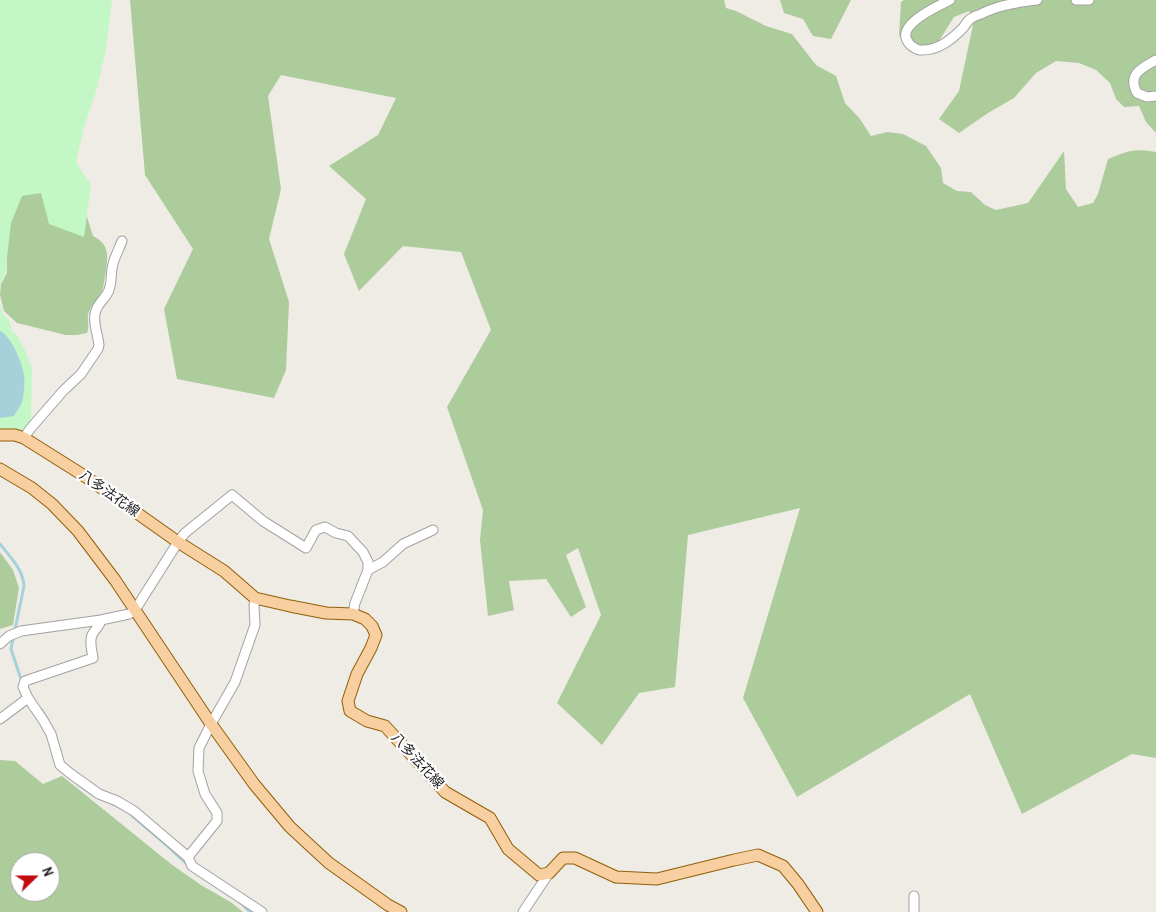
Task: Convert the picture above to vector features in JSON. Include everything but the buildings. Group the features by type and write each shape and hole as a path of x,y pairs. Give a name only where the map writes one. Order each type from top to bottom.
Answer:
{"main road":[{"name":"八多法花線","path":"0,435 15,435 24,438 86,477 224,572 255,598 326,613 353,614 365,619 372,626 376,635 357,674 348,701 350,711 367,721 384,726 445,792 490,818 508,849 539,875 549,873"},
{"path":"0,469 32,488 52,504 78,531 115,580 211,724 254,784 290,827 329,863 388,905 401,912"},
{"path":"549,873 563,858 574,858 616,877 657,879 758,855 783,866 817,912"}],"street":[{"path":"950,0 911,24 906,36 909,44 917,50 939,47 947,42 970,19 980,14 991,9 1036,0"},
{"path":"1076,0 1089,0"},
{"path":"1156,60 1140,69 1135,75 1133,86 1137,93 1147,97 1156,96"},
{"path":"24,438 30,428 81,374 98,349 94,315 111,285 113,264 122,241"},
{"path":"0,644 10,636 21,631 101,620 129,614 135,610 178,542 232,495 264,521 306,548 316,530 325,527 336,533 348,536 363,552 368,562 368,570 353,614"},
{"path":"368,570 383,562 403,544 433,530"},
{"path":"188,857 217,821 217,813 205,794 198,771 199,748 235,682 255,625 255,598"},
{"path":"101,620 100,625 92,634 93,658 25,681 23,687 51,734 60,764 99,794 117,801 134,811 188,857 192,866 262,912"},
{"path":"0,719 28,698"},
{"path":"523,912 549,873"},
{"path":"914,896 914,912"}],"green space":[{"path":"0,0 48,208 87,217 93,236 103,244 107,253 103,288 88,314 87,333 66,335 17,323 4,311 0,295 1,284 7,273"},
{"path":"0,0 112,0 106,49 76,162 91,185 84,237 49,224 41,193 22,196 11,223 5,274 0,284"},
{"path":"130,0 724,0 726,8 766,26 792,34 816,65 836,76 845,103 860,119 871,136 887,132 903,134 926,146 941,168 943,183 957,191 971,192 985,205 996,210 1028,203 1064,151 1066,189 1078,207 1093,203 1098,194 1108,159 1131,151 1156,152 1156,758 1132,754 1022,814 970,694 797,797 743,698 800,508 688,535 675,687 639,693 602,745 557,703 601,615 578,548 566,555 586,607 571,617 546,579 509,581 514,610 488,616 480,540 483,510 447,407 491,330 461,252 403,246 359,291 344,254 366,199 329,166 378,135 396,98 281,75 268,96 281,189 269,239 289,302 286,370 274,398 177,379 164,309 193,249 145,175"},
{"path":"780,0 851,0 831,39 813,36 803,19 784,13"},
{"path":"904,0 1156,0 1156,133 1146,122 1139,106 1124,107 1116,99 1110,83 1096,70 1079,63 1056,61 1036,73 1014,98 959,133 939,119 959,91 973,25 969,11 954,17 937,44 919,51 909,48 899,35 901,2"},
{"path":"0,303 2,313 9,320 12,331 25,350 32,368 31,422 25,433 0,432"},
{"path":"0,552 13,570 19,588 13,625 0,629"},
{"path":"0,760 15,761 43,784 62,776 171,864 243,912 0,912"}],"water":[{"path":"0,331 9,339 19,357 23,370 24,389 22,400 14,416 0,418"}],"waterway":[{"path":"0,544 21,574 24,586 11,649 23,683"},
{"path":"41,709 48,720"},
{"path":"79,785 95,796"},
{"path":"109,802 128,812 190,867"},
{"path":"240,902 250,912"}]}
